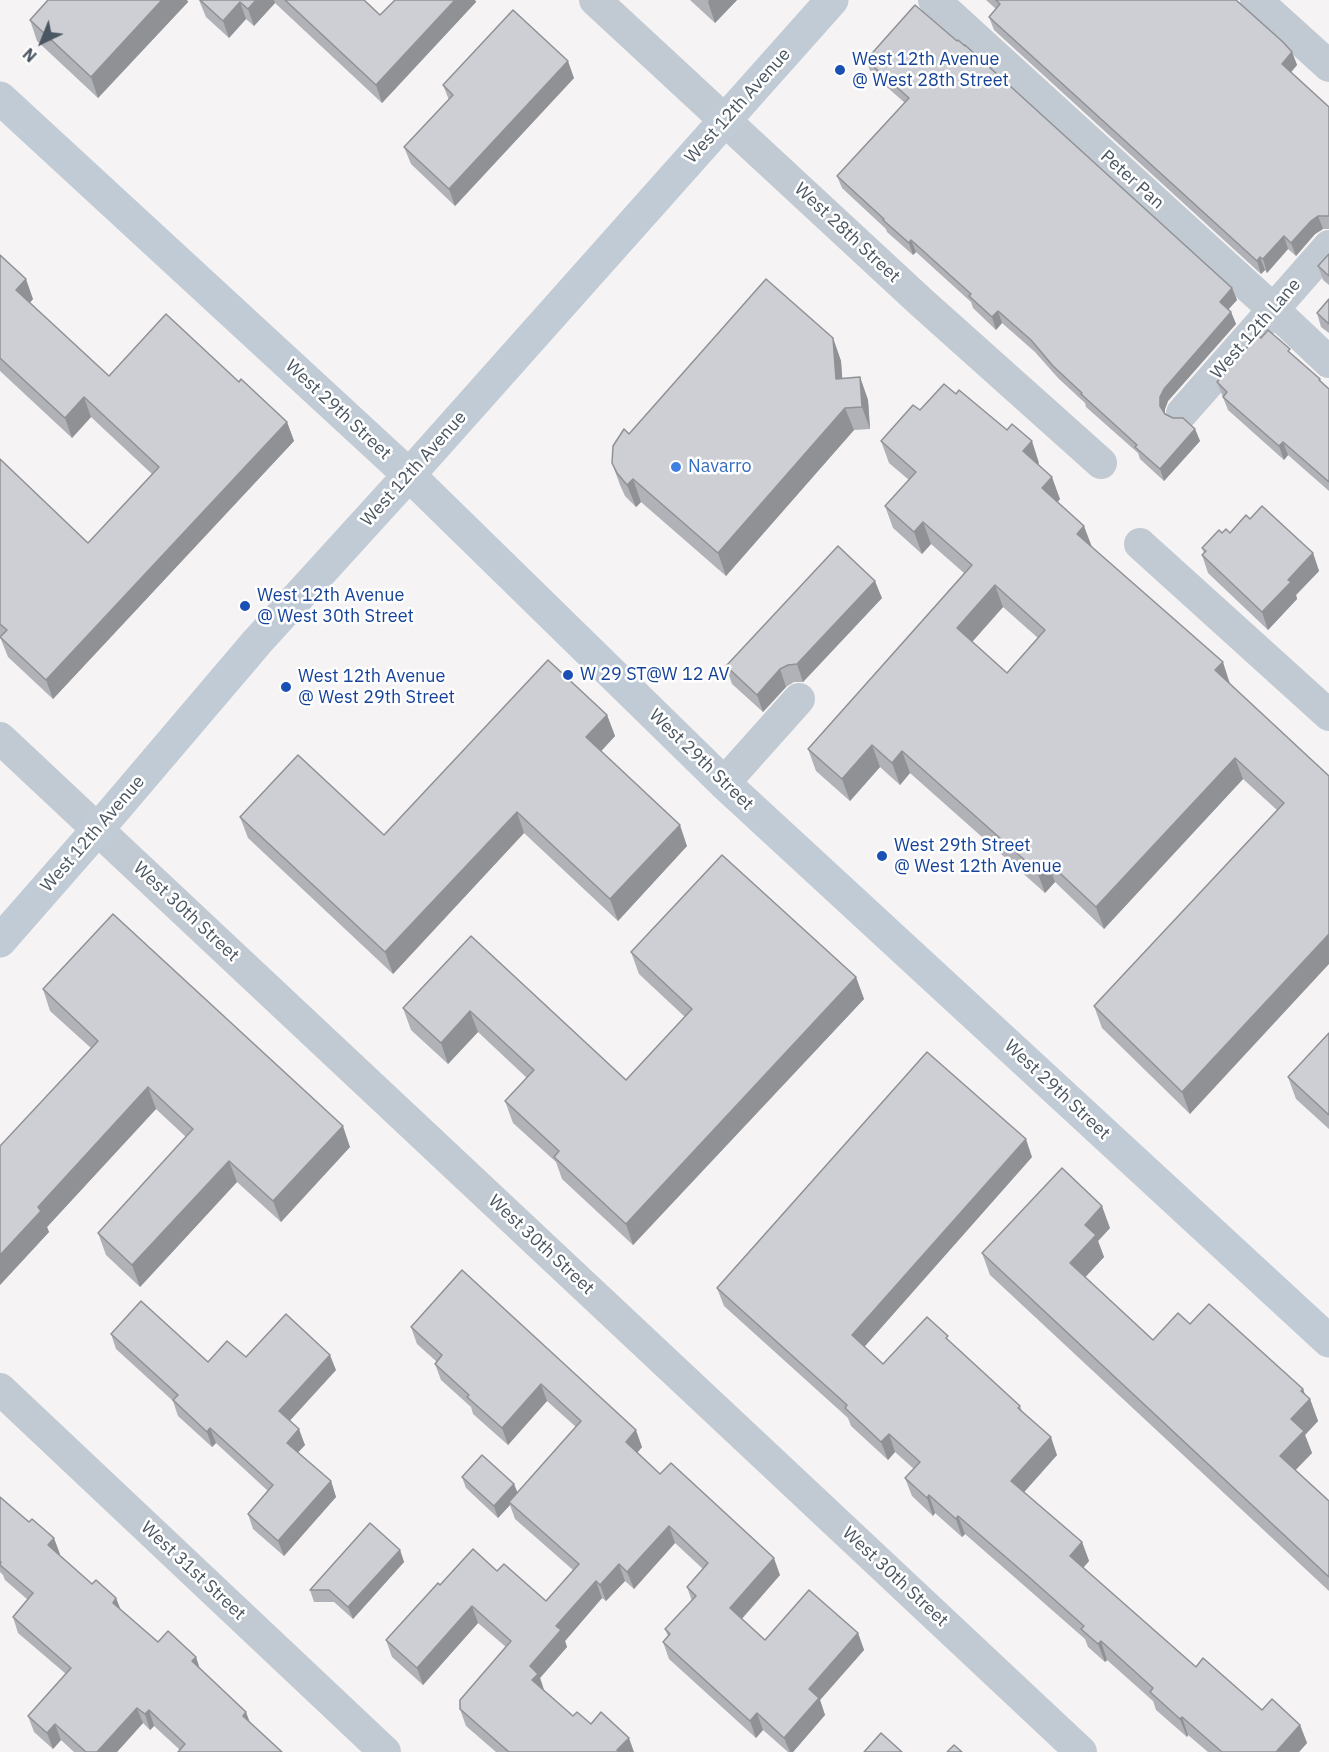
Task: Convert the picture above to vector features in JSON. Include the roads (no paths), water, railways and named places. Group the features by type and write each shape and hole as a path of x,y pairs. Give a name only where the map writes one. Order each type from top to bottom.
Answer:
{"street":[{"name":"West 28th Street","path":"595,0 921,302 1101,464"},
{"name":"West 12th Avenue","path":"0,941 257,642 409,475 832,0"},
{"name":"Peter Pan","path":"933,0 1329,362"},
{"path":"1256,0 1329,66"},
{"name":"West 29th Street","path":"0,98 409,475 724,783 1329,1341"},
{"name":"West 12th Lane","path":"1182,413 1329,246"},
{"path":"1140,544 1329,715"},
{"path":"724,783 799,699"},
{"name":"West 30th Street","path":"0,738 1081,1752"},
{"name":"West 31st Street","path":"0,1389 385,1752"}],"place":[{"name":"West 12th Avenue @ West 28th Street","path":"840,70"},
{"name":"Navarro","path":"676,467"},
{"name":"West 12th Avenue @ West 30th Street","path":"245,606"},
{"name":"W 29 ST@W 12 AV","path":"568,675"},
{"name":"West 12th Avenue @ West 29th Street","path":"286,687"},
{"name":"West 29th Street @ West 12th Avenue","path":"882,856"}]}
